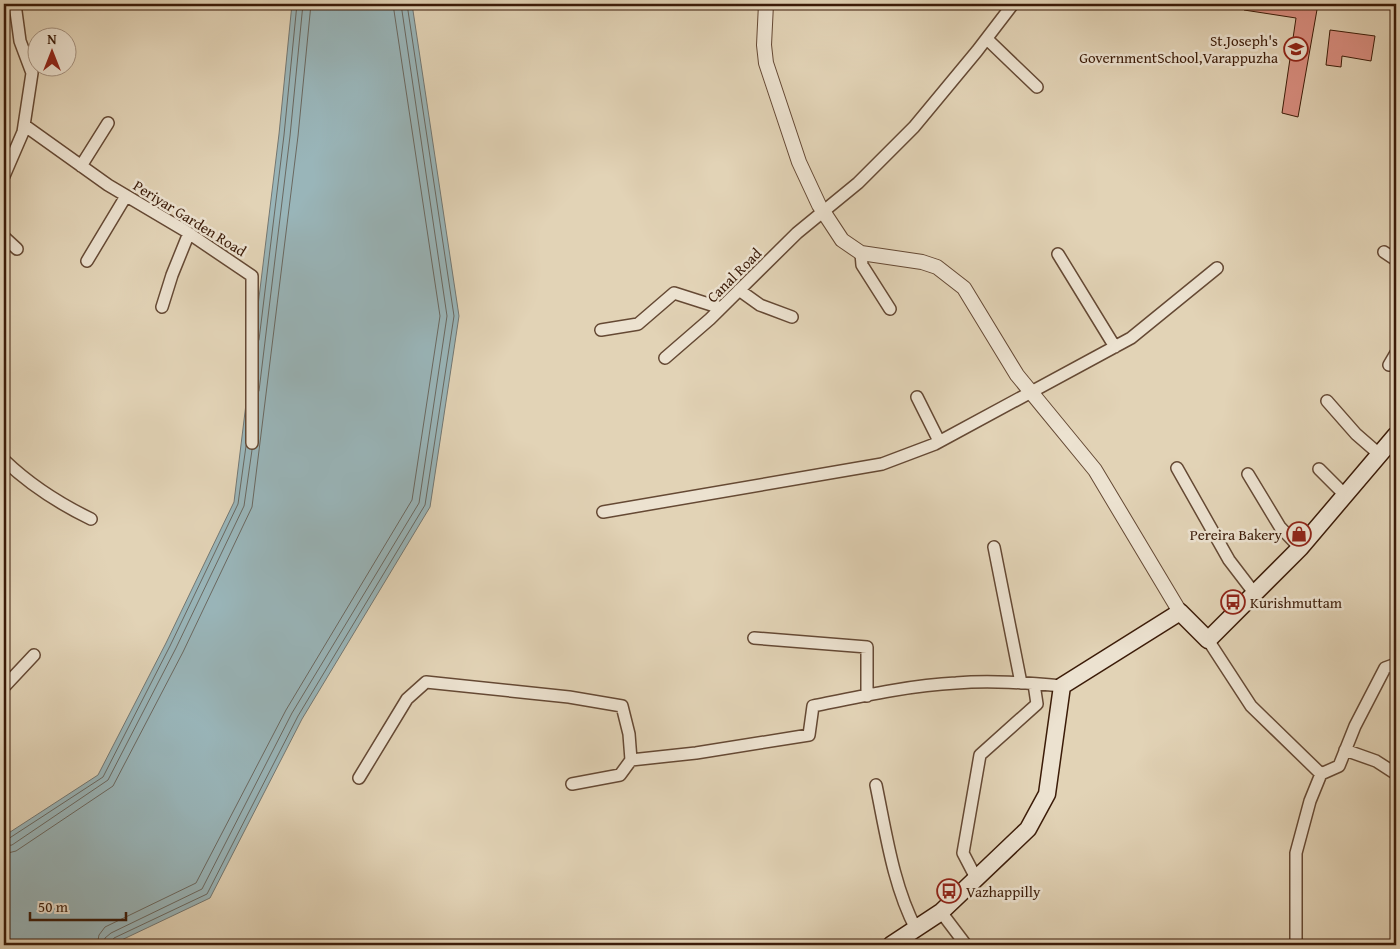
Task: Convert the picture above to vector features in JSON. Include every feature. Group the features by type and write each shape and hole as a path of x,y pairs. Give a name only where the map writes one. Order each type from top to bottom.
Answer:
{"main road":[{"path":"890,945 941,912 1028,829 1047,794 1062,686 1180,612 1208,640 1300,548 1396,435"}],"street":[{"path":"4,176 24,125 32,74 20,41 15,4"},
{"path":"766,4 764,45 766,63 799,162 823,212 842,240 861,253 922,262 948,274 964,288 1017,375 1095,470 1180,612"},
{"name":"Canal Road","path":"665,358 721,308 797,233 858,184 914,127 987,39 1013,4"},
{"path":"987,39 1037,88"},
{"path":"81,166 108,124"},
{"name":"Periyar Garden Road","path":"24,125 126,196 189,233 252,276 252,443"},
{"path":"86,261 126,196"},
{"path":"162,307 172,275 189,233"},
{"path":"4,238 16,249"},
{"path":"1384,252 1396,260"},
{"path":"861,253 862,265 890,309"},
{"path":"1058,254 1115,347"},
{"path":"603,512 882,464 939,441 1132,338 1217,268"},
{"path":"739,290 760,305 792,317"},
{"path":"601,330 638,324 674,293 721,308"},
{"path":"1389,365 1396,353"},
{"path":"917,398 939,441"},
{"path":"1326,401 1356,434 1379,454"},
{"path":"4,460 22,478 72,510 91,519"},
{"path":"1178,468 1229,560 1255,594"},
{"path":"1319,469 1344,494"},
{"path":"1248,474 1280,527 1300,548"},
{"path":"994,547 1021,682"},
{"path":"754,638 867,647 867,696"},
{"path":"1208,640 1251,706 1321,774"},
{"path":"4,687 34,655"},
{"path":"1296,945 1296,853 1310,801 1321,774 1338,766 1355,726 1385,668 1396,664"},
{"path":"359,778 407,699 426,682 622,706 629,734 631,760 620,775 572,784"},
{"path":"631,760 705,752 809,735 813,706 867,696 955,682 1021,682 1062,686"},
{"path":"976,878 963,853 980,755 1037,704 1034,684"},
{"path":"1345,750 1376,761 1396,774"},
{"path":"876,785 887,840 907,911 916,928"},
{"path":"941,912 966,945"}],"water":[{"path":"292,4 412,4 459,316 430,507 302,719 210,898 111,945 4,945 4,836 98,775 166,643 234,502 279,134"}],"building":[{"path":"1245,4 1318,4 1298,117 1282,113 1296,18 1244,10"},
{"path":"1330,30 1375,36 1371,61 1342,56 1341,67 1326,65"}],"place":[{"name":"St.Joseph's GovernmentSchool,Varappuzha","path":"1296,49"},
{"name":"Pereira Bakery","path":"1299,534"},
{"name":"Kurishmuttam","path":"1233,602"},
{"name":"Vazhappilly","path":"949,891"}]}
